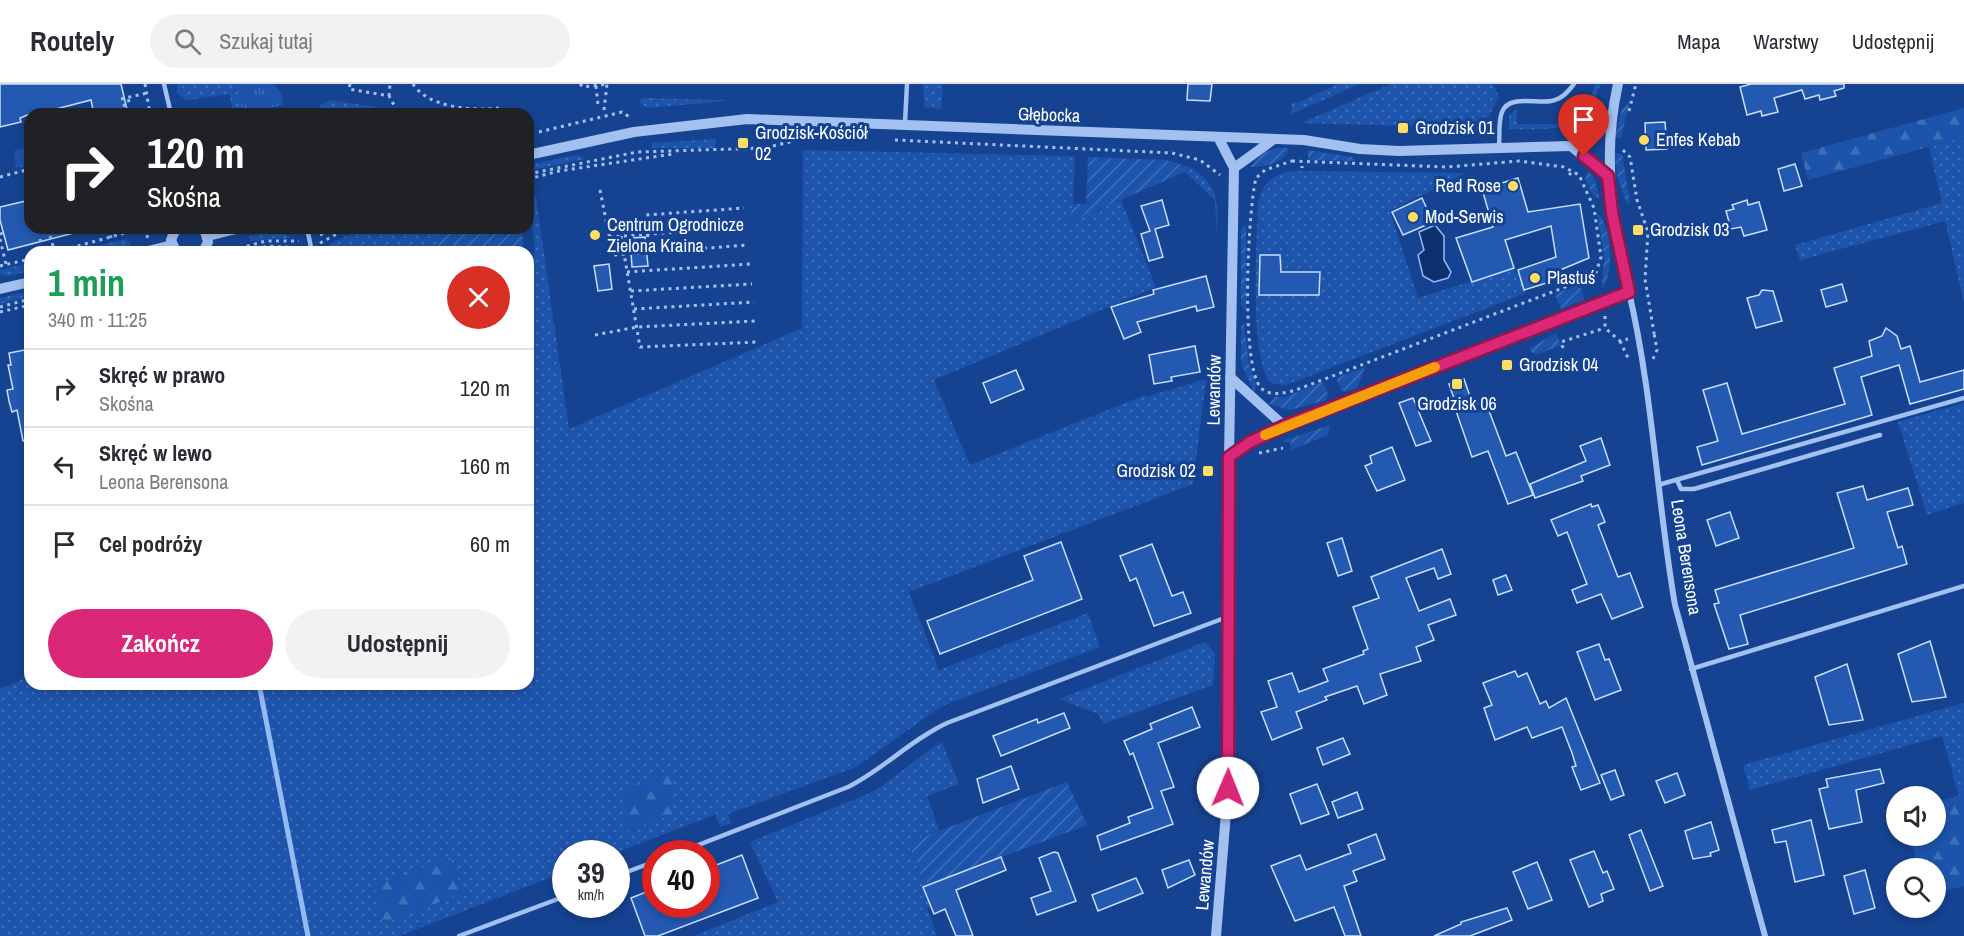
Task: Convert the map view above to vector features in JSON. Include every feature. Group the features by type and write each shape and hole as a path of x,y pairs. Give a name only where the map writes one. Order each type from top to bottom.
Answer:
{"street":[{"name":"Leona Berensona","path":"1618,84 1611,115 1608,176 1612,213 1645,365 1673,595 1690,669 1765,936"},
{"path":"1608,176 1571,146 1611,115"},
{"name":"Głębocka","path":"534,154 633,132 732,119 1274,139 1399,151 1446,151 1499,146 1571,146"},
{"name":"Lewandów","path":"1216,936 1228,788 1229,457 1234,168 1218,138"},
{"path":"1234,168 1274,139"},
{"path":"0,289 24,283"},
{"path":"1229,457 1250,442 1284,426 1629,292"},
{"path":"1230,376 1284,426"}],"lane":[{"path":"164,84 170,108"},
{"path":"905,125 907,84"},
{"path":"1499,146 1502,112 1508,105 1517,102 1552,101 1564,96 1574,84"},
{"path":"308,234 311,246"},
{"path":"1658,485 1964,398"},
{"path":"1677,480 1681,489 1694,489 1880,435"},
{"path":"1690,669 1964,586"},
{"path":"711,840 867,778 919,736 947,723 1229,616"},
{"path":"459,936 552,901"}],"path":[{"path":"145,84 149,108"},
{"path":"350,84 349,89 389,96"},
{"path":"390,84 389,96 396,108"},
{"path":"413,84 422,93 440,102 462,108"},
{"path":"580,84 583,87 607,84 604,110"},
{"path":"1627,120 1636,84"},
{"path":"596,85 598,105"},
{"path":"121,99 147,93"},
{"path":"123,106 129,103 128,97"},
{"path":"534,173 637,152 765,148 803,138 819,137"},
{"path":"886,140 1172,153 1200,158 1220,175"},
{"path":"1622,141 1622,149 1630,157 1635,192 1645,217 1649,240 1645,279 1654,333 1648,334"},
{"path":"534,178 568,170 673,154"},
{"path":"0,177 24,171"},
{"path":"1579,175 1591,197 1599,237 1600,266 1594,279 1596,285"},
{"path":"1256,178 1249,210 1249,339 1257,381 1262,388 1273,393 1296,390 1581,281 1594,279"},
{"path":"600,190 613,255 748,245"},
{"path":"649,252 646,215 744,208"},
{"path":"609,237 746,226"},
{"path":"110,234 111,238"},
{"path":"79,246 123,234"},
{"path":"247,246 266,241 291,242 322,234"},
{"path":"50,236 53,246"},
{"path":"621,236 640,347 758,342"},
{"path":"40,239 42,246"},
{"path":"2,240 6,264"},
{"path":"0,266 24,260"},
{"path":"627,272 750,264"},
{"path":"630,291 752,284"},
{"path":"0,307 24,301"},
{"path":"634,309 754,302"},
{"path":"0,312 24,306"},
{"path":"1605,315 1605,328 1620,341 1628,339"},
{"path":"595,335 637,327 756,321"},
{"path":"1563,348 1561,342 1605,328"},
{"path":"1254,449 1263,454 1283,448"}],"green space":[{"path":"177,84 237,84 242,108 232,108 230,94 186,100 177,92"},
{"path":"237,84 273,84 281,92 283,105 270,108 242,108"},
{"path":"923,84 943,84 941,109 924,107"},
{"path":"1338,84 1360,84 1291,114 1292,103 1297,103"},
{"path":"1391,84 1493,84 1499,97 1489,116 1478,119 1478,125 1482,128 1301,123"},
{"path":"1595,84 1600,84 1594,100 1587,112 1577,120 1553,128 1509,129 1509,115 1517,110 1517,124 1560,124 1591,100"},
{"path":"642,98 726,101 647,108 639,102"},
{"path":"1630,99 1621,138 1615,137 1621,111"},
{"path":"329,100 377,108 320,108"},
{"path":"1964,108 1964,137 1808,180 1801,153"},
{"path":"1964,137 1964,303 1945,221 1800,260 1795,245 1942,203 1929,147"},
{"path":"716,139 713,148 652,148 652,143"},
{"path":"24,148 24,167 16,168 14,151"},
{"path":"1276,148 1289,148 1279,161 1250,167 1261,154"},
{"path":"803,150 1075,156 1073,204 1069,222 1121,200 1156,287 934,380 970,465 1145,395 1146,397 1206,379 1193,484 909,592 939,670 1088,613 1100,647 942,706 856,767 728,814 731,823 720,827 715,815 649,840 642,840 642,842 630,847 630,840 552,840 552,877 399,936 0,936 0,689 24,679 24,690 534,690 534,197 536,197 569,429 802,328"},
{"path":"1308,150 1352,157 1356,161 1308,160"},
{"path":"1614,153 1622,154 1630,203 1627,204 1617,176"},
{"path":"577,155 585,159 534,170 534,164"},
{"path":"1088,157 1166,160 1189,167 1185,172 1069,222 1073,204 1086,204"},
{"path":"1189,167 1200,174 1213,190 1217,208 1217,241 1215,200 1185,172"},
{"path":"1296,171 1466,173 1390,211 1418,298 1514,268 1516,273 1518,272 1526,293 1286,385 1273,384 1265,373 1257,329 1258,203 1266,184 1276,176"},
{"path":"1588,171 1594,178 1600,199 1593,195 1585,179"},
{"path":"1597,212 1606,228 1610,250 1609,272 1602,289 1604,256"},
{"path":"1246,225 1246,309 1244,309 1241,305 1241,229"},
{"path":"283,234 293,238 250,241 249,236"},
{"path":"350,234 434,234 438,246 330,246 329,244"},
{"path":"434,234 522,234 523,246 438,246"},
{"path":"126,239 132,246 97,246"},
{"path":"24,264 24,272 9,276 0,274 0,270"},
{"path":"1576,286 1582,289 1584,300 1561,309 1555,294"},
{"path":"24,292 24,298 0,304 0,298"},
{"path":"1244,323 1249,364 1256,384 1254,392 1241,363 1241,327"},
{"path":"1556,333 1561,345 1537,355 1531,352 1530,348"},
{"path":"1365,367 1357,388 1346,392 1341,390 1336,378"},
{"path":"1323,382 1328,394 1326,400 1290,410 1269,404 1275,397 1285,397"},
{"path":"1964,403 1964,503 1927,515 1898,422"},
{"path":"1330,425 1328,435 1290,450 1291,443 1282,441"},
{"path":"1205,642 1215,653 1213,685 1103,724 1098,714 1059,699"},
{"path":"1964,703 1964,794 1959,796 1942,736 1750,790 1743,765"},
{"path":"942,742 959,784 927,796 939,830 907,843 928,885 924,887 931,906 927,908 937,936 693,936 778,902 750,842 872,792"},
{"path":"673,770 673,814 625,832 624,789"},
{"path":"1067,782 1087,825 928,885 907,843"},
{"path":"1964,794 1964,886 1946,890 1946,858 1916,858 1912,846 1946,846 1946,799"},
{"path":"450,857 463,893 383,924 374,886"}],"shaded area":[{"path":"1435,225 1444,236 1444,260 1451,272 1448,278 1434,282 1423,276 1418,255 1424,250 1419,232"}],"building":[{"path":"0,84 121,84 127,108 93,108 91,100 60,108 24,108 24,116 20,118 21,122 0,127"},
{"path":"1188,84 1212,84 1210,101 1187,100"},
{"path":"1751,84 1844,84 1844,88 1834,91 1836,96 1820,100 1819,95 1805,99 1802,90 1774,98 1778,112 1762,116 1761,111 1747,115 1740,87"},
{"path":"1665,122 1667,149 1646,150 1645,123"},
{"path":"1795,164 1802,186 1784,191 1778,169"},
{"path":"1518,178 1528,212 1580,204 1589,258 1548,275 1550,282 1524,290 1518,270 1556,257 1551,226 1505,240 1514,268 1472,282 1456,238 1493,227 1482,189"},
{"name":"Mod-Serwis","path":"1422,198 1433,222 1403,235 1392,212"},
{"path":"1162,200 1169,225 1155,229 1163,257 1149,261 1141,234 1150,231 1141,206"},
{"path":"1747,200 1748,205 1759,202 1767,230 1744,236 1741,227 1731,229 1726,211 1734,209 1732,205"},
{"path":"24,201 24,234 70,234 8,250 0,220 0,207"},
{"path":"645,237 648,266 632,267 630,238"},
{"path":"1260,255 1280,255 1281,272 1320,272 1319,295 1259,295"},
{"path":"609,264 612,289 598,291 594,266"},
{"path":"1206,276 1214,307 1197,311 1196,306 1137,322 1141,332 1124,339 1111,307 1154,294 1153,290"},
{"path":"1842,284 1847,301 1826,307 1821,290"},
{"path":"1762,290 1773,291 1782,321 1756,328 1747,298 1759,295"},
{"path":"1886,328 1897,336 1901,349 1910,346 1920,382 1964,370 1964,389 1910,404 1899,365 1861,377 1872,415 1702,465 1697,447 1718,441 1703,390 1727,383 1742,434 1845,404 1834,368 1872,356 1869,341 1882,336"},
{"path":"1195,346 1200,372 1171,377 1172,381 1154,384 1149,355"},
{"path":"24,350 24,441 17,410 12,412 7,390 13,389 8,365 11,365 9,353"},
{"path":"1016,370 1024,389 991,403 983,383"},
{"path":"1464,379 1473,405 1485,400 1506,456 1516,452 1533,495 1508,504 1488,451 1472,457 1449,384"},
{"path":"1413,398 1431,441 1416,446 1399,403"},
{"path":"1601,438 1610,465 1581,476 1583,481 1535,498 1530,484 1586,461 1580,446"},
{"path":"1392,447 1405,480 1377,491 1365,466 1372,463 1370,456"},
{"path":"1863,486 1867,500 1908,488 1913,505 1887,512 1898,548 1902,546 1907,564 1740,615 1748,644 1729,649 1714,604 1719,603 1715,590 1854,548 1837,493"},
{"path":"1591,504 1592,507 1598,505 1605,522 1598,525 1618,577 1630,573 1643,607 1612,619 1601,594 1577,603 1572,590 1587,584 1567,532 1558,536 1551,520"},
{"path":"1730,512 1739,538 1716,546 1707,520"},
{"path":"1342,538 1352,571 1338,576 1327,543"},
{"path":"1061,542 1082,599 940,654 927,621 1033,580 1024,556"},
{"path":"1152,544 1172,596 1183,592 1191,613 1154,626 1136,578 1130,581 1120,556"},
{"path":"1442,549 1451,574 1438,579 1434,568 1406,578 1419,611 1450,599 1456,615 1428,625 1434,640 1416,647 1421,661 1380,674 1387,695 1364,704 1357,686 1325,697 1327,700 1296,712 1302,728 1272,740 1261,712 1277,707 1268,681 1292,673 1299,692 1328,681 1323,669 1364,654 1363,651 1368,649 1353,607 1379,598 1371,577"},
{"path":"1506,575 1512,590 1498,595 1493,580"},
{"path":"1930,641 1946,697 1912,702 1898,654"},
{"path":"1599,644 1605,660 1609,659 1621,690 1595,700 1577,652"},
{"path":"1847,664 1863,720 1829,725 1815,677"},
{"path":"1515,671 1518,677 1527,673 1540,704 1546,701 1549,708 1566,698 1600,783 1581,790 1572,767 1576,766 1562,727 1532,738 1527,727 1495,740 1484,708 1492,705 1483,683"},
{"path":"1192,707 1200,727 1158,743 1174,787 1161,791 1173,824 1101,850 1097,836 1130,823 1128,817 1153,808 1133,753 1130,755 1124,741 1152,729 1150,724"},
{"path":"1064,713 1070,728 1001,756 993,736 1037,719 1038,723"},
{"path":"1343,738 1350,754 1323,765 1317,748"},
{"path":"1011,766 1019,789 983,803 977,779"},
{"path":"1880,769 1884,783 1856,790 1862,822 1829,829 1819,789 1828,787 1826,779"},
{"path":"1615,770 1624,795 1611,800 1601,775"},
{"path":"1677,773 1685,795 1665,803 1656,781"},
{"path":"1317,784 1329,814 1301,824 1290,794"},
{"path":"1357,792 1363,809 1338,818 1332,802"},
{"path":"1811,820 1824,875 1795,882 1786,841 1775,843 1772,830"},
{"path":"1711,822 1719,850 1710,853 1711,856 1693,859 1685,831"},
{"path":"1641,830 1663,886 1650,891 1629,835"},
{"path":"1376,834 1385,859 1353,871 1357,881 1344,886 1361,936 1345,936 1334,907 1295,921 1271,866 1300,855 1306,870 1351,853 1348,845"},
{"path":"1594,851 1603,873 1607,871 1614,889 1601,894 1603,901 1589,907 1570,860"},
{"path":"1054,852 1058,853 1076,901 1037,915 1031,898 1051,891 1039,858"},
{"path":"742,855 758,898 720,912 720,864"},
{"path":"1001,857 1006,870 956,890 973,936 956,936 945,909 934,914 923,887"},
{"path":"1189,860 1195,875 1168,888 1162,870"},
{"path":"1537,862 1552,900 1528,909 1513,872"},
{"path":"1865,870 1875,908 1854,914 1844,876"},
{"path":"1136,878 1143,893 1098,911 1092,895"},
{"path":"642,894 642,918 705,918 658,936 645,936 631,898"},
{"path":"1507,908 1512,920 1470,936 1434,936 1461,922"}],"waterway":[{"path":"260,690 308,936"}],"slow traffic":[{"path":"1265,435 1435,367"}],"place":[{"name":"Grodzisk 01","path":"1403,128"},
{"name":"Enfes Kebab","path":"1644,140"},
{"name":"Grodzisk-Kościół 02","path":"743,143"},
{"name":"Red Rose","path":"1513,186"},
{"name":"Mod-Serwis","path":"1413,217"},
{"name":"Grodzisk 03","path":"1638,230"},
{"name":"Centrum Ogrodnicze Zielona Kraina","path":"595,235"},
{"name":"Plastuś","path":"1535,278"},
{"name":"Grodzisk 04","path":"1507,365"},
{"name":"Grodzisk 06","path":"1457,384"},
{"name":"Grodzisk 02","path":"1208,471"}],"route":[{"path":"1228,788 1230,734 1229,457 1250,442 1284,426 1629,292 1612,213 1608,176 1584,156"}]}
